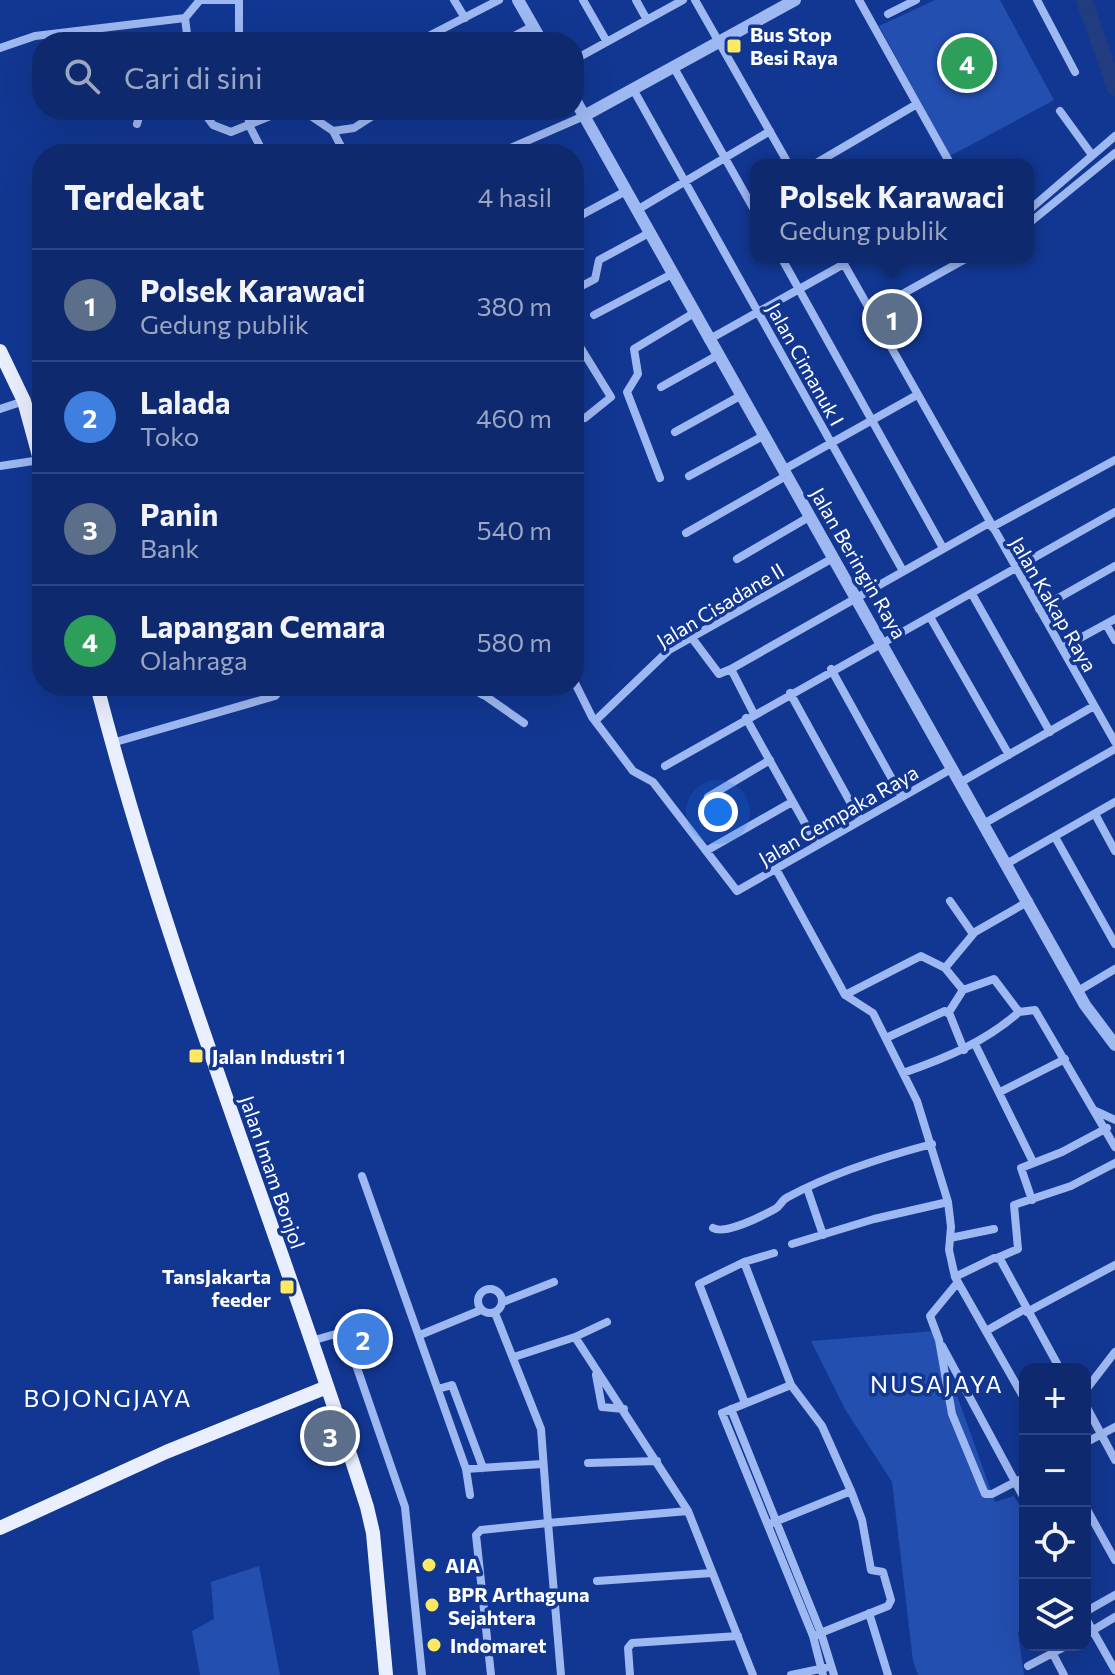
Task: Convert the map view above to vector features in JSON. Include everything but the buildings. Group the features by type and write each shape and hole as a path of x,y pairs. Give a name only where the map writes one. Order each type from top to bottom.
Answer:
{"main road":[{"path":"0,351 24,401 32,431"},
{"name":"Jalan Imam Bonjol","path":"100,696 180,973 327,1387 373,1533 386,1675"},
{"path":"0,1528 166,1452 327,1387"}],"street":[{"path":"68,32 185,18 200,0 239,0 239,32"},
{"path":"454,0 465,18"},
{"path":"437,32 499,0"},
{"path":"518,0 536,32"},
{"path":"583,0 607,42"},
{"path":"636,0 647,20"},
{"path":"584,55 683,0"},
{"path":"695,0 786,159"},
{"path":"584,116 795,0"},
{"path":"859,0 948,159"},
{"path":"888,14 916,0"},
{"path":"1037,0 1075,72"},
{"path":"185,18 187,32"},
{"path":"522,32 533,26"},
{"path":"0,48 32,37"},
{"path":"673,66 750,202"},
{"name":"Jalan Cimanuk I","path":"633,89 903,571"},
{"path":"823,159 917,104"},
{"path":"1060,111 1092,155"},
{"name":"Jalan Beringin Raya","path":"584,116 1078,991 1115,1045"},
{"path":"137,124 138,120"},
{"path":"211,120 221,131 250,127 264,120"},
{"path":"249,120 259,144"},
{"path":"317,120 333,131 340,144"},
{"path":"333,131 354,128 366,120"},
{"path":"520,144 575,120"},
{"path":"637,210 770,131"},
{"path":"1034,206 1114,139"},
{"path":"1034,219 1115,153"},
{"path":"584,214 626,191"},
{"path":"584,286 592,282 599,260 649,233"},
{"path":"784,263 943,548"},
{"path":"708,340 799,289 838,263"},
{"name":"Jalan Kakap Raya","path":"844,263 1115,742"},
{"path":"870,312 958,263"},
{"path":"594,315 672,274"},
{"path":"660,478 628,395 627,389 638,374 634,348 694,313"},
{"path":"584,353 611,397 585,418"},
{"path":"661,387 718,355"},
{"path":"686,533 917,395"},
{"path":"675,432 740,396"},
{"path":"0,409 24,401"},
{"path":"689,476 763,436"},
{"path":"692,638 719,674 731,669 943,548 1115,460"},
{"path":"0,466 32,464"},
{"path":"665,766 831,669 972,594 1115,512"},
{"path":"737,559 809,517"},
{"name":"Jalan Cisadane II","path":"595,721 669,650 833,558"},
{"path":"1039,609 1115,566"},
{"path":"972,594 1050,732"},
{"path":"930,617 1009,755"},
{"path":"1062,648 1111,622 1115,640"},
{"path":"731,669 770,760 817,845"},
{"path":"831,669 902,797"},
{"path":"790,693 860,820"},
{"path":"112,743 275,696"},
{"path":"485,696 524,723"},
{"path":"582,696 595,721 633,771 653,782 706,851 792,802"},
{"path":"961,782 1094,706"},
{"path":"985,823 1115,749"},
{"path":"708,797 770,760"},
{"name":"Jalan Cempaka Raya","path":"706,851 731,886 738,890 953,768"},
{"path":"1008,863 1115,802"},
{"path":"1095,814 1115,851"},
{"path":"1055,837 1115,944"},
{"path":"776,869 845,995 873,1013 923,1115 948,1202 956,1279 1019,1389"},
{"path":"950,901 973,934"},
{"path":"945,968 973,934 1029,901"},
{"path":"845,995 915,956 926,957 945,968 963,990"},
{"path":"1078,991 1115,969"},
{"path":"886,1038 949,1012 963,990 994,979 1019,1012"},
{"path":"903,1073 964,1050 1019,1012 1035,1010 1107,1128 1115,1147"},
{"path":"949,1012 964,1050"},
{"path":"975,1044 1033,1162"},
{"path":"1000,1092 1065,1059"},
{"path":"1096,1111 1115,1120"},
{"path":"1032,1200 1021,1168 1062,1152 1107,1128"},
{"path":"713,1228 726,1229 779,1207 786,1198 807,1188 887,1156 932,1144"},
{"path":"1019,1489 939,1340 930,1316 956,1279 1018,1249 1012,1207 1071,1186 1115,1163"},
{"path":"362,1176 466,1469 470,1495"},
{"path":"807,1188 823,1235"},
{"path":"792,1244 948,1202"},
{"path":"950,1238 994,1229"},
{"path":"745,1403 698,1287 701,1280 774,1253"},
{"path":"997,1258 1057,1363"},
{"path":"744,1262 791,1385 822,1426 851,1491 862,1520 871,1570 883,1572 891,1600 888,1606 817,1635"},
{"path":"986,1331 1115,1265"},
{"path":"495,1313 503,1302 554,1282"},
{"path":"481,1310 478,1298 485,1289 497,1291 503,1302"},
{"path":"420,1335 481,1310 495,1313"},
{"path":"495,1313 541,1429 561,1675"},
{"path":"514,1357 575,1337 607,1322"},
{"path":"311,1341 339,1333 346,1336 386,1449 408,1525 422,1675"},
{"path":"575,1337 688,1511 753,1675"},
{"path":"939,1340 942,1373 952,1414 985,1494 992,1494 1019,1480"},
{"path":"1091,1384 1114,1355"},
{"path":"595,1371 602,1407 624,1409"},
{"path":"438,1389 452,1385 483,1468"},
{"path":"791,1385 722,1413 817,1635 829,1655 833,1671 791,1675"},
{"path":"1091,1416 1115,1460"},
{"path":"1091,1440 1115,1427"},
{"path":"588,1463 657,1461"},
{"path":"466,1469 542,1464"},
{"path":"772,1524 851,1491"},
{"path":"1086,1507 1115,1560"},
{"path":"491,1675 476,1535 481,1530 688,1511"},
{"path":"597,1581 712,1573"},
{"path":"1091,1616 1115,1595"},
{"path":"869,1613 888,1675"},
{"path":"1091,1619 1115,1617"},
{"path":"1091,1625 1115,1670"},
{"path":"817,1635 822,1672"},
{"path":"630,1675 628,1648 632,1643 738,1636"},
{"path":"1028,1666 1058,1651"},
{"path":"1053,1654 1064,1675"},
{"path":"819,1657 829,1655"}],"shaded area":[{"path":"935,0 1000,0 1054,100 950,156 879,26"},
{"path":"934,1331 995,1502 1014,1496 1019,1505 1018,1633 1024,1675 918,1675 913,1661 892,1482 845,1409 811,1341"},
{"path":"259,1566 280,1675 200,1675 192,1631 214,1619 211,1582"}],"waterway":[{"path":"1084,0 1115,88"}],"place":[{"name":"Bus Stop Besi Raya","path":"734,46"},
{"name":"Lapangan Cemara","path":"967,63"},
{"name":"Polsek Karawaci","path":"892,319"},
{"name":"Jalan Industri 1","path":"196,1056"},
{"name":"TansJakarta feeder","path":"287,1287"},
{"name":"Lalada","path":"363,1339"},
{"name":"Panin","path":"330,1436"},
{"name":"AIA","path":"429,1565"},
{"name":"BPR Arthaguna Sejahtera","path":"432,1605"},
{"name":"Indomaret","path":"434,1645"}],"district":[{"name":"NUSAJAYA","path":"937,1383"},
{"name":"BOJONGJAYA","path":"108,1397"}]}
